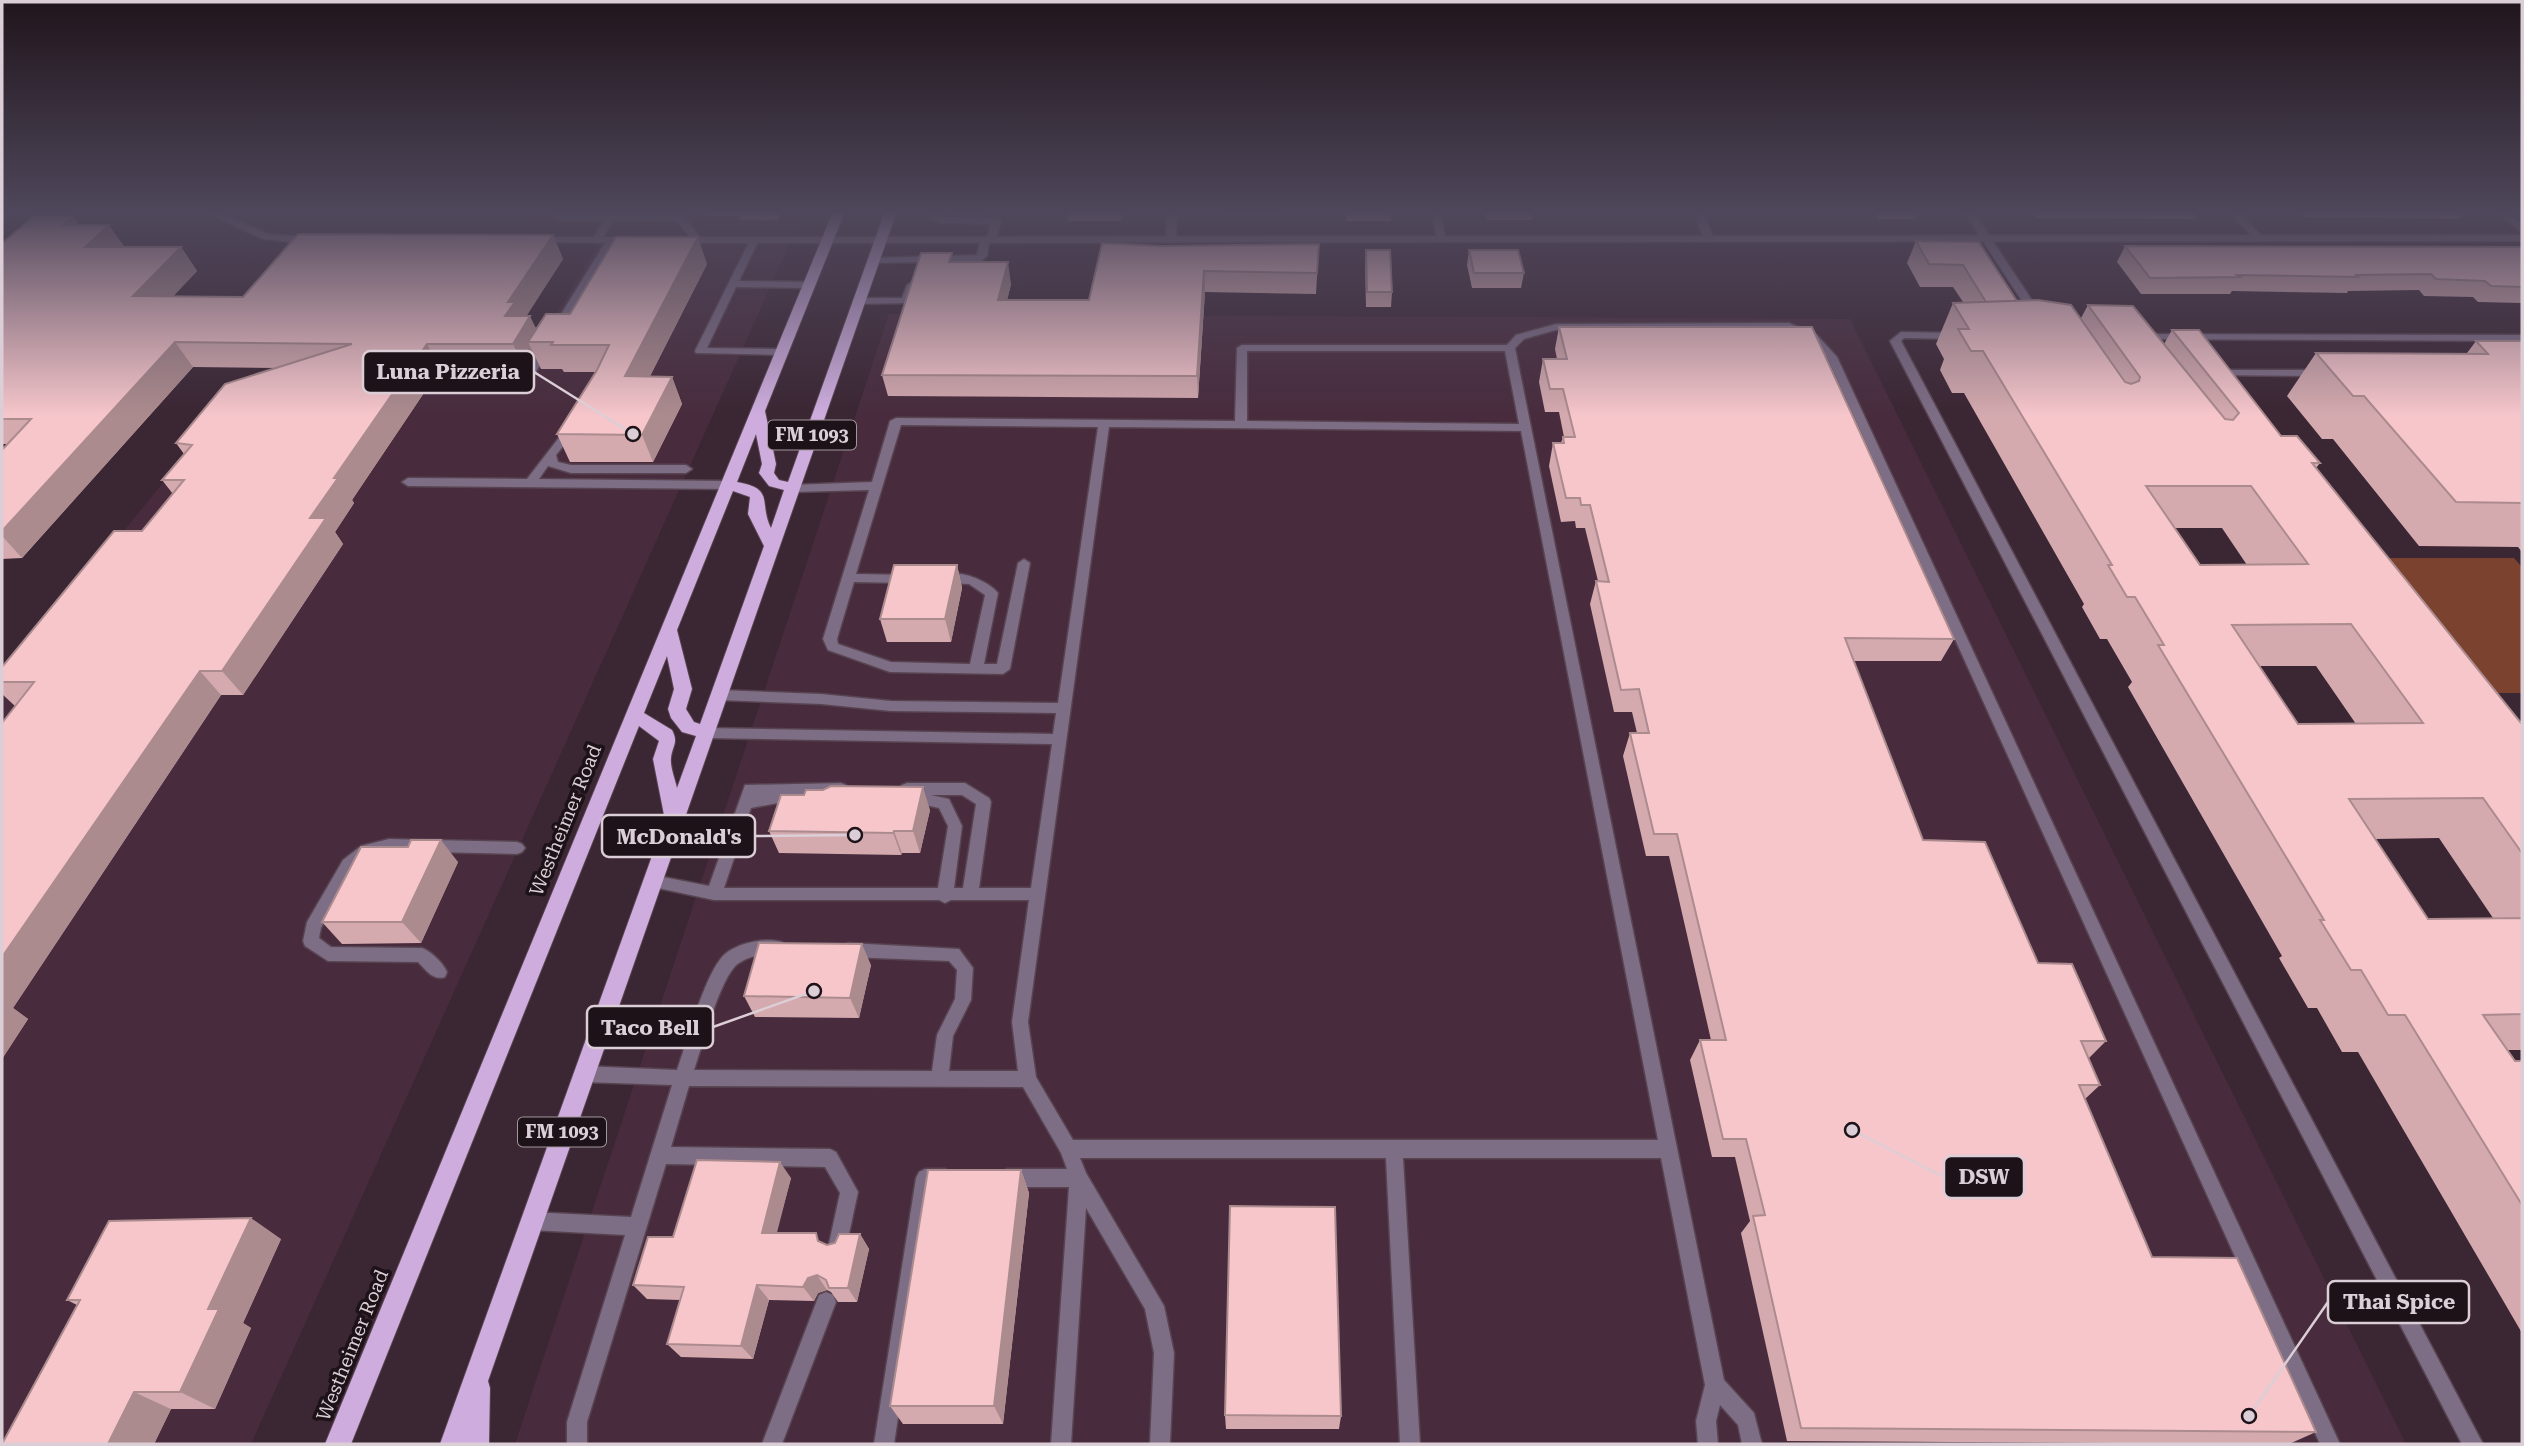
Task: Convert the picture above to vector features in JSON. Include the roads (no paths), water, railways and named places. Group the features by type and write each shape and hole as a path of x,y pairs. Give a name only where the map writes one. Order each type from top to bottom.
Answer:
{"main road":[{"name":"Westheimer Road","path":"338,1444 811,281"},
{"name":"FM 1093","path":"453,1444 866,281"},
{"path":"758,411 769,464 766,473 774,483 794,488"},
{"path":"728,485 748,489 758,495 760,500 756,514 773,548"},
{"path":"669,630 683,689 677,709 680,718 688,727 706,733"},
{"path":"634,715 666,735 668,741 662,759 675,821"},
{"path":"477,1444 478,1372"}],"street":[{"path":"532,370 586,281"},
{"path":"859,301 906,301 913,281"},
{"path":"2015,281 2032,308"},
{"path":"783,352 700,351 733,284 810,285"},
{"path":"1241,426 1242,348 1510,348 1520,337 1556,327 1789,326 1822,342 1832,357 2330,1444"},
{"path":"1970,336 1901,335 1895,341 2473,1444"},
{"path":"2126,337 2522,338"},
{"path":"2185,338 2218,384"},
{"path":"1510,348 1715,1385 1706,1421 1709,1444"},
{"path":"2204,364 2332,373"},
{"path":"530,483 579,420"},
{"path":"1024,563 1003,669 890,667 833,647 830,639 896,421 1526,428"},
{"path":"1104,424 1020,1022 1028,1079 1068,1149 1079,1178 1154,1306 1164,1353 1160,1444"},
{"path":"550,455 553,464 571,469 686,469"},
{"path":"408,482 728,485"},
{"path":"794,488 876,486"},
{"path":"850,578 972,580 992,593 976,668"},
{"path":"719,695 821,699 891,706 1064,708"},
{"path":"706,733 1059,739"},
{"path":"715,894 750,789 856,793"},
{"path":"945,896 955,826 944,803 895,793 965,789 984,802 970,895"},
{"path":"439,972 422,955 328,954 312,941 313,927 348,864 366,850 389,845 517,848"},
{"path":"653,881 715,894 1038,894"},
{"path":"577,1444 577,1422 683,1078 717,980 732,960 757,947 799,948"},
{"path":"827,949 953,954 965,968 963,1000 945,1035 939,1079"},
{"path":"583,1074 683,1078 1028,1079"},
{"path":"1068,1149 1668,1149"},
{"path":"1394,1149 1410,1444"},
{"path":"661,1154 830,1158 849,1192 837,1248"},
{"path":"884,1444 925,1178 967,1178"},
{"path":"995,1178 1079,1178"},
{"path":"1060,1444 1079,1178"},
{"path":"531,1221 637,1226"},
{"path":"772,1444 826,1302"},
{"path":"1715,1385 1747,1420 1752,1444"}],"place":[{"name":"Luna Pizzeria","path":"633,434"},
{"name":"McDonald's","path":"855,835"},
{"name":"Taco Bell","path":"814,991"},
{"name":"DSW","path":"1852,1130"},
{"name":"Thai Spice","path":"2249,1416"}]}
